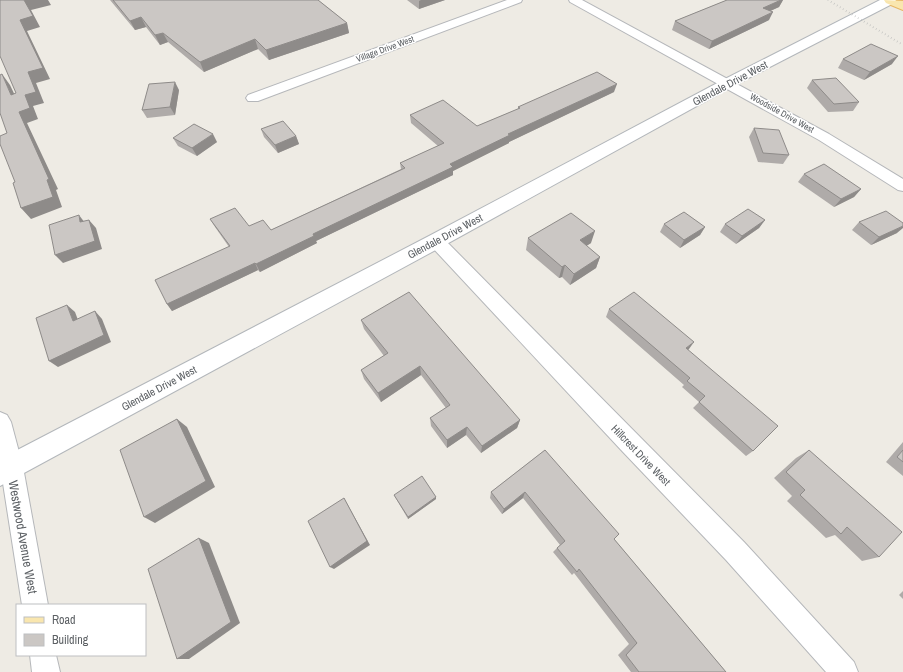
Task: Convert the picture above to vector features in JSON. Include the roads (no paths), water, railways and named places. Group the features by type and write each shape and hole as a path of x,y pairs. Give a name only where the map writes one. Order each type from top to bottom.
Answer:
{"main road":[{"path":"890,0 903,6"}],"street":[{"name":"Village Drive West","path":"253,98 517,0"},
{"name":"Woodside Drive West","path":"574,0 728,83 824,137 903,186"},
{"name":"Glendale Drive West","path":"6,470 436,241 728,83 890,0"},
{"name":"Hillcrest Drive West","path":"436,241 631,445 735,551 844,672"},
{"name":"Westwood Avenue West","path":"0,422 6,470 35,604"},
{"path":"43,656 46,672"}],"railway":[{"path":"828,0 903,45"}]}
